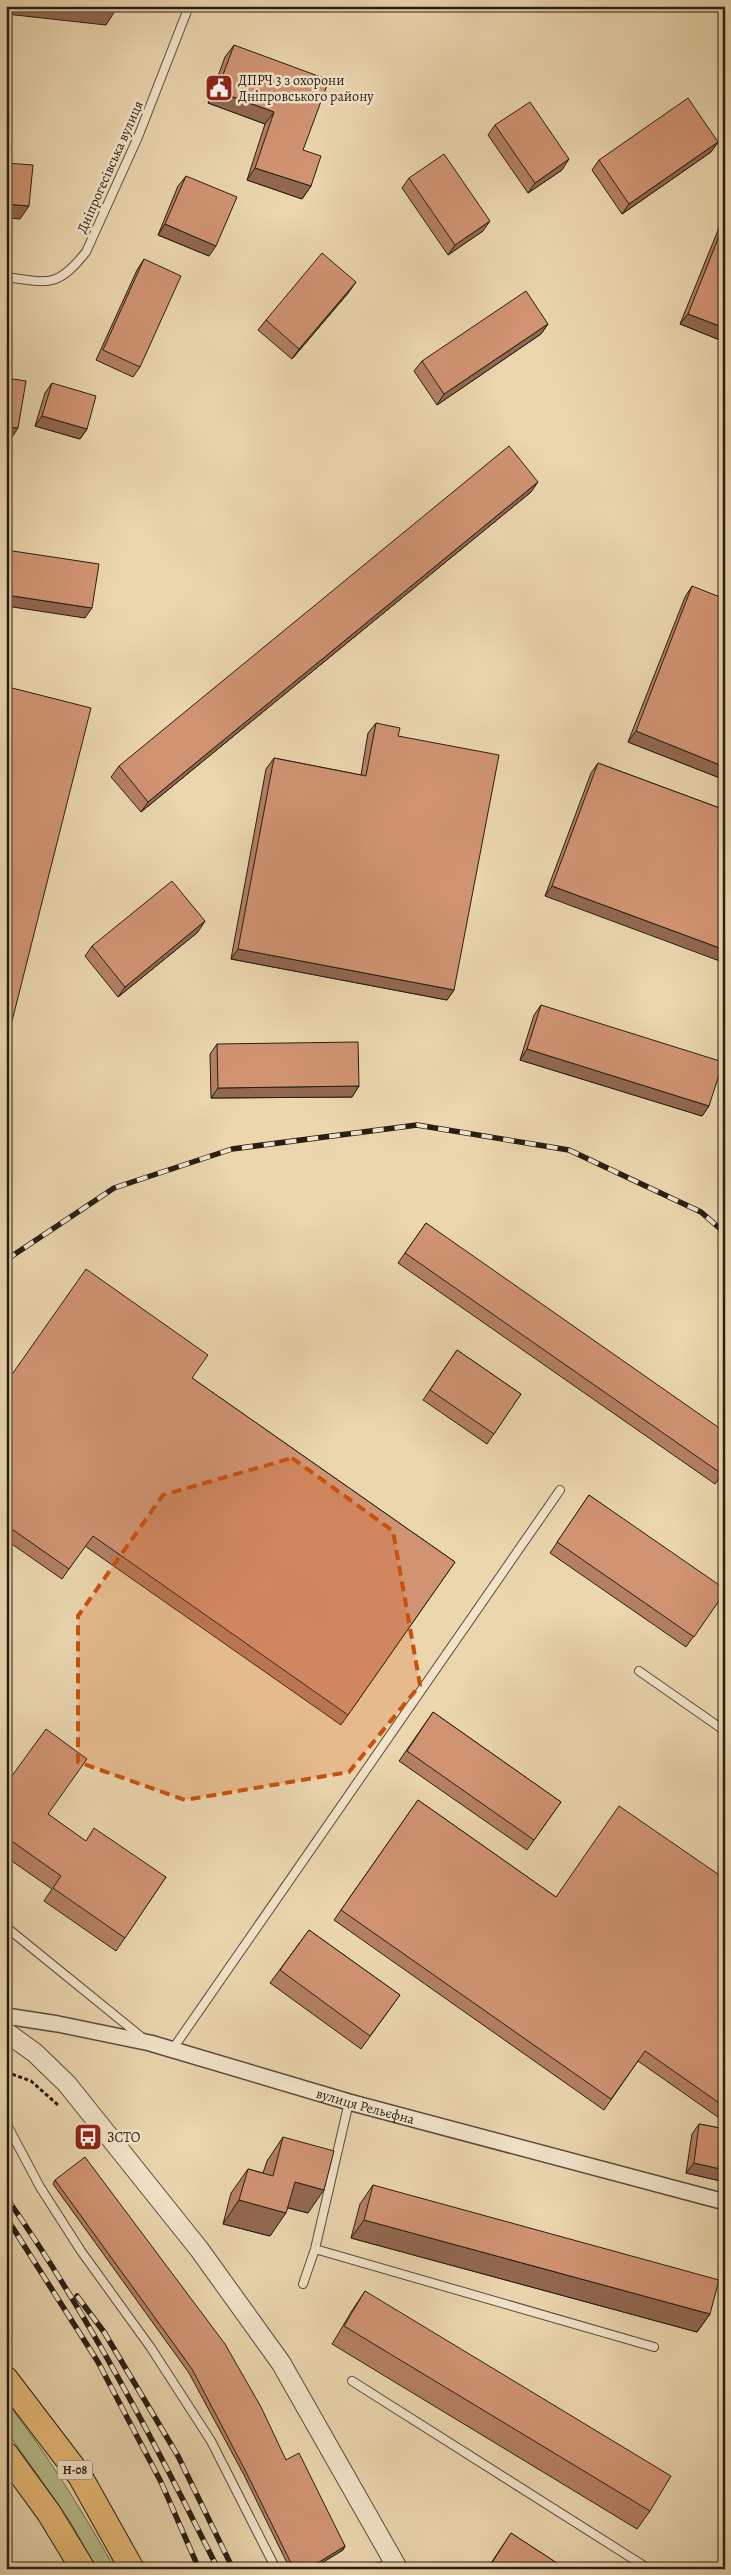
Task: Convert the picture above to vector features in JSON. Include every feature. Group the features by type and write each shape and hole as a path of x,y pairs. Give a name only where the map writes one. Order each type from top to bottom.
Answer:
{"main road":[{"name":"Н-08","path":"6,2379 80,2476 132,2569"},
{"path":"6,2454 49,2513 83,2569"}],"street":[{"name":"вулиця Рельєфна","path":"6,2016 58,2024 150,2044 349,2102 725,2202"},
{"path":"6,2032 35,2052 67,2084 198,2249 281,2363 396,2566"}],"lane":[{"name":"Дніпрогесівська вулиця","path":"6,277 42,282 53,281 73,268 86,252 138,137 189,6"},
{"path":"172,2050 560,1490"},
{"path":"639,1671 725,1731"},
{"path":"6,1927 150,2044"},
{"path":"303,2284 315,2249 349,2102"},
{"path":"6,2123 40,2188 81,2250 151,2348 211,2441 276,2569"},
{"path":"315,2249 654,2347"},
{"path":"352,2381 649,2569"},
{"path":"371,2569 396,2566"}],"path":[{"path":"6,2072 31,2081 66,2111"}],"highlighted area":[{"path":"292,1458 393,1531 420,1685 349,1772 185,1800 78,1762 78,1616 163,1495"}],"green space":[{"path":"6,2401 64,2483 115,2569 97,2569 71,2523 6,2430"}],"building":[{"path":"67,6 115,6 115,11"},
{"path":"234,45 329,80 303,150 321,156 311,186 255,168 274,112 217,91"},
{"path":"688,98 718,142 629,204 599,160"},
{"path":"530,102 569,159 535,183 495,125"},
{"path":"444,154 490,221 455,245 409,178"},
{"path":"6,163 33,165 29,206 6,204"},
{"path":"186,176 237,197 216,246 165,224"},
{"path":"725,221 725,328 688,314"},
{"path":"322,253 356,282 299,349 266,320"},
{"path":"144,259 181,276 140,367 103,350"},
{"path":"526,291 548,324 444,394 422,361"},
{"path":"6,378 26,381 18,428 6,427"},
{"path":"52,383 96,396 87,429 42,416"},
{"path":"509,446 538,482 148,802 119,766"},
{"path":"6,550 99,564 92,608 6,595"},
{"path":"692,586 725,599 725,767 636,731"},
{"path":"12,688 91,708 6,1045 6,710"},
{"path":"376,723 400,728 398,736 499,755 454,990 238,949 274,758 366,776"},
{"path":"598,763 725,810 725,950 552,886"},
{"path":"172,881 205,921 125,987 92,946"},
{"path":"541,1005 723,1062 709,1106 527,1049"},
{"path":"358,1042 359,1086 218,1088 217,1044"},
{"path":"426,1223 725,1432 725,1470 722,1474 405,1253"},
{"path":"86,1269 208,1355 192,1378 455,1562 348,1715 93,1536 69,1569 6,1525 6,1383"},
{"path":"457,1350 521,1394 494,1434 430,1390"},
{"path":"589,1495 725,1589 725,1592 694,1637 557,1542"},
{"path":"433,1712 561,1802 534,1840 407,1751"},
{"path":"46,1729 87,1759 48,1814 86,1841 94,1828 166,1877 125,1938 53,1888 61,1876 6,1837 6,1784"},
{"path":"418,1800 556,1897 619,1806 725,1879 725,2107 645,2051 611,2099 341,1910"},
{"path":"309,1930 400,1995 370,2036 280,1970"},
{"path":"699,2124 725,2129 725,2170 694,2163"},
{"path":"283,2137 334,2151 324,2190 295,2182 286,2213 239,2200 248,2169 273,2176"},
{"path":"85,2157 225,2344 261,2407 286,2460 299,2453 345,2546 308,2569 294,2569 192,2369 55,2180"},
{"path":"373,2185 719,2280 710,2314 364,2220"},
{"path":"365,2291 671,2476 650,2511 344,2326"},
{"path":"511,2533 566,2569 488,2569"}],"railway":[{"path":"6,1260 114,1188 232,1149 417,1125 569,1150 701,1212 725,1233"},
{"path":"6,2197 65,2286 119,2379 218,2569"},
{"path":"6,2217 98,2362 161,2482 199,2569"},
{"path":"77,2296 104,2332 178,2456 233,2569"}],"place":[{"name":"ДПРЧ 3 з охорони Дніпровського району","path":"219,88"},
{"name":"ЗСТО","path":"88,2137"}]}
